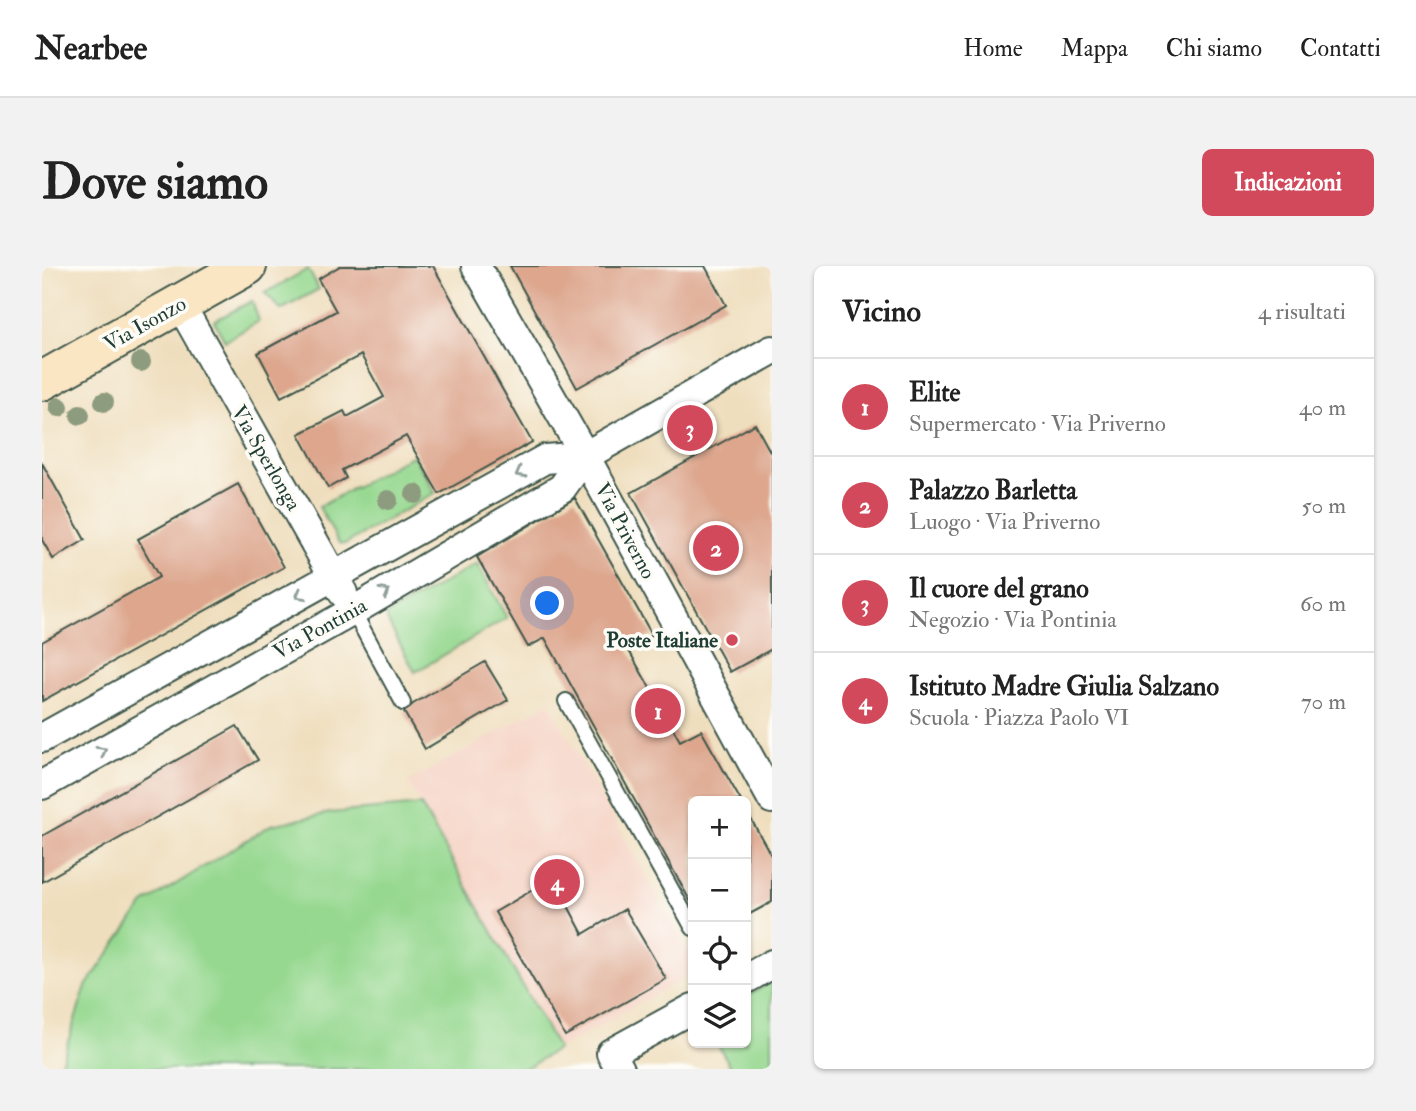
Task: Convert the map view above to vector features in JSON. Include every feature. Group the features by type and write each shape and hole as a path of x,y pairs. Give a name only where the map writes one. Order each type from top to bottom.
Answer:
{"main road":[{"name":"Via Isonzo","path":"42,381 247,266"}],"street":[{"name":"Via Priverno","path":"476,266 585,456 772,799"},
{"name":"Via Sperlonga","path":"180,304 353,611"},
{"name":"Via Pontinia","path":"42,785 353,611 562,488 585,456 772,350"},
{"name":"Via Pontinia","path":"42,738 545,459 585,456"},
{"path":"751,976 772,964"},
{"path":"621,1069 611,1053 688,1011"}],"lane":[{"path":"353,611 403,702"},
{"path":"566,701 690,922"}],"shaded area":[{"path":"549,703 688,951 688,976 558,1049 408,782"}],"green space":[{"path":"308,269 319,289 281,310 265,293"},
{"path":"252,301 259,321 225,341 214,321"},
{"path":"413,455 435,493 345,544 339,543 319,507"},
{"path":"477,564 507,618 415,672 387,620 387,615"},
{"path":"421,805 558,1049 524,1069 59,1069 86,986 144,904 271,825 330,813"},
{"path":"772,982 772,1069 732,1069 720,1048 751,1048 751,993"}],"building":[{"path":"340,266 433,266 532,442 439,494 406,436 342,470 346,478 328,488 299,434 344,411 347,417 384,397 361,355 281,397 258,353 336,311 318,279"},
{"path":"510,266 705,266 726,305 577,388"},
{"path":"755,424 772,455 772,649 730,672 631,493"},
{"path":"42,463 85,540 53,559 42,540"},
{"path":"238,484 284,567 42,701 42,642 159,577 138,539"},
{"path":"575,498 652,635 628,649 680,741 701,730 738,796 688,796 688,897 545,638 528,647 477,557"},
{"path":"485,662 508,700 425,749 404,712"},
{"path":"237,726 258,760 42,882 42,836"},
{"path":"751,819 772,857 772,902 751,913"},
{"path":"553,878 583,934 625,909 666,979 565,1036 495,912"}],"place":[{"name":"Il cuore del grano","path":"690,428"},
{"name":"Palazzo Barletta","path":"716,548"},
{"name":"Poste Italiane","path":"732,640"},
{"name":"Elite","path":"658,711"},
{"name":"Istituto Madre Giulia Salzano","path":"557,882"}]}
